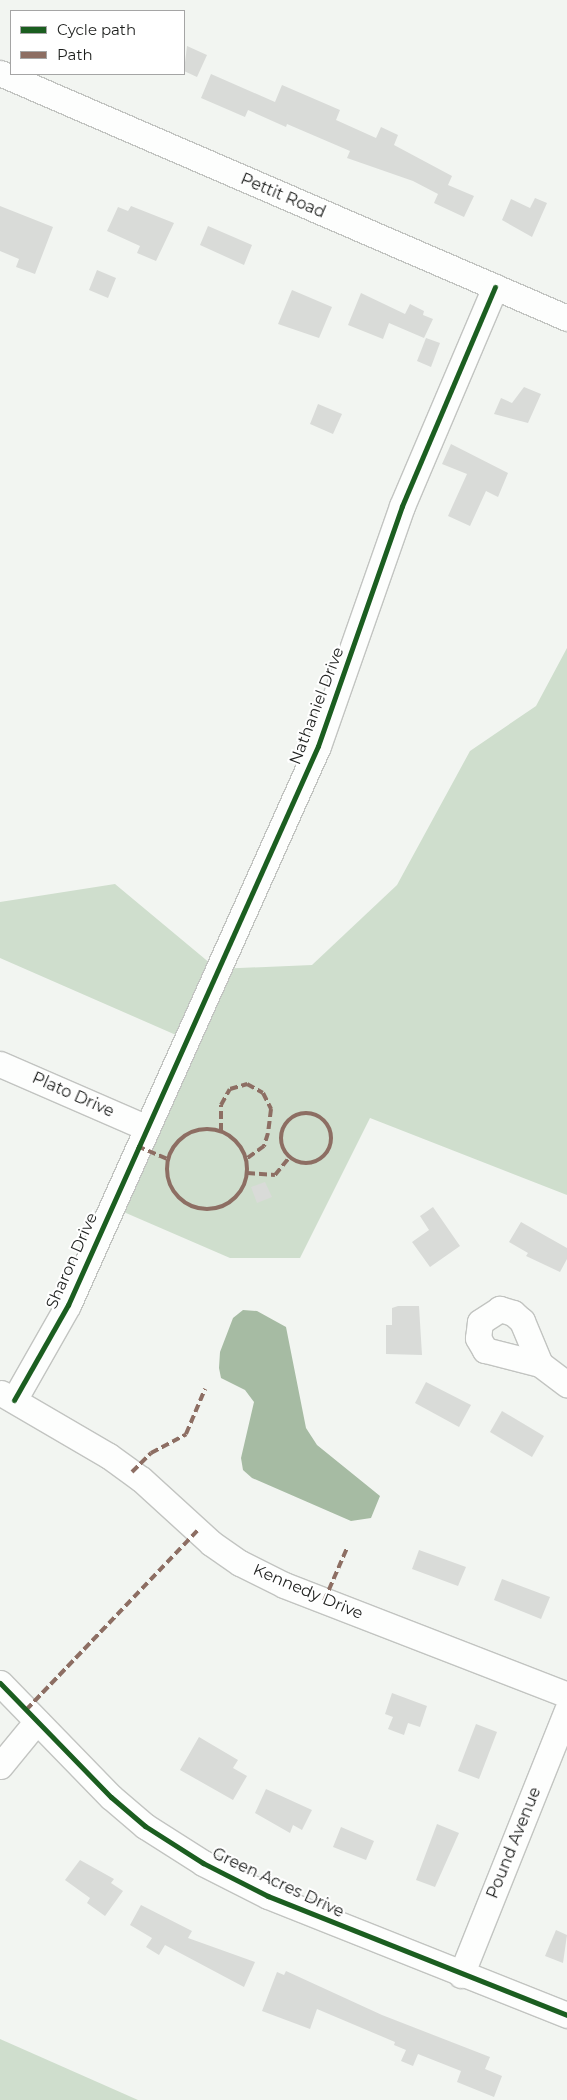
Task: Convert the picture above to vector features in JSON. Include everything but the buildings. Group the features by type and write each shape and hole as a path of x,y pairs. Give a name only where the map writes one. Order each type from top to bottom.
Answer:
{"street":[{"name":"Pettit Road","path":"0,73 567,318"},
{"name":"Nathaniel Drive","path":"145,1127 318,746 402,506 495,287"},
{"name":"Plato Drive","path":"0,1064 145,1127"},
{"name":"Sharon Drive","path":"7,1396 68,1305 145,1127"},
{"path":"540,1364 567,1384"},
{"name":"Kennedy Drive","path":"7,1396 109,1456 141,1479 211,1543 240,1563 284,1585 567,1695"},
{"name":"Green Acres Drive","path":"0,1684 111,1797 145,1826 202,1863 268,1896 461,1976 567,2015"},
{"name":"Pound Avenue","path":"461,1976 567,1710"},
{"path":"0,1766 37,1720"}],"shaded area":[{"path":"567,648 567,1195 370,1118 300,1258 230,1258 119,1210 192,1042 0,958 0,902 115,884 217,969 312,965 397,885 470,751 536,706"},
{"path":"243,1310 257,1311 286,1327 306,1428 317,1445 380,1496 371,1518 351,1521 252,1478 243,1470 241,1458 254,1402 245,1390 221,1378 219,1368 220,1352 233,1318"},
{"path":"0,2039 138,2100 0,2100"}],"marked path":[{"path":"221,1131 221,1105 230,1089 247,1084 263,1093 271,1109 268,1133 264,1146 246,1159"},
{"path":"301,1113 311,1113 324,1120 331,1133 331,1138 331,1143 324,1156 311,1163 301,1163 292,1159 285,1152 281,1143 281,1133 285,1124 292,1117 301,1113"},
{"path":"207,1129 222,1132 235,1141 244,1154 247,1169 244,1184 235,1197 222,1206 207,1209 192,1206 179,1197 170,1184 167,1169 170,1154 179,1141 192,1132 207,1129"},
{"path":"137,1146 168,1159"},
{"path":"247,1173 275,1175 289,1158"},
{"path":"132,1472 151,1453 186,1434 205,1389"},
{"path":"26,1710 197,1531"},
{"path":"324,1601 347,1548"}],"cycle path":[{"path":"14,1400 68,1305 318,746 402,506 495,287"},
{"path":"0,1683 111,1797 145,1826 203,1863 268,1896 567,2015"}]}
